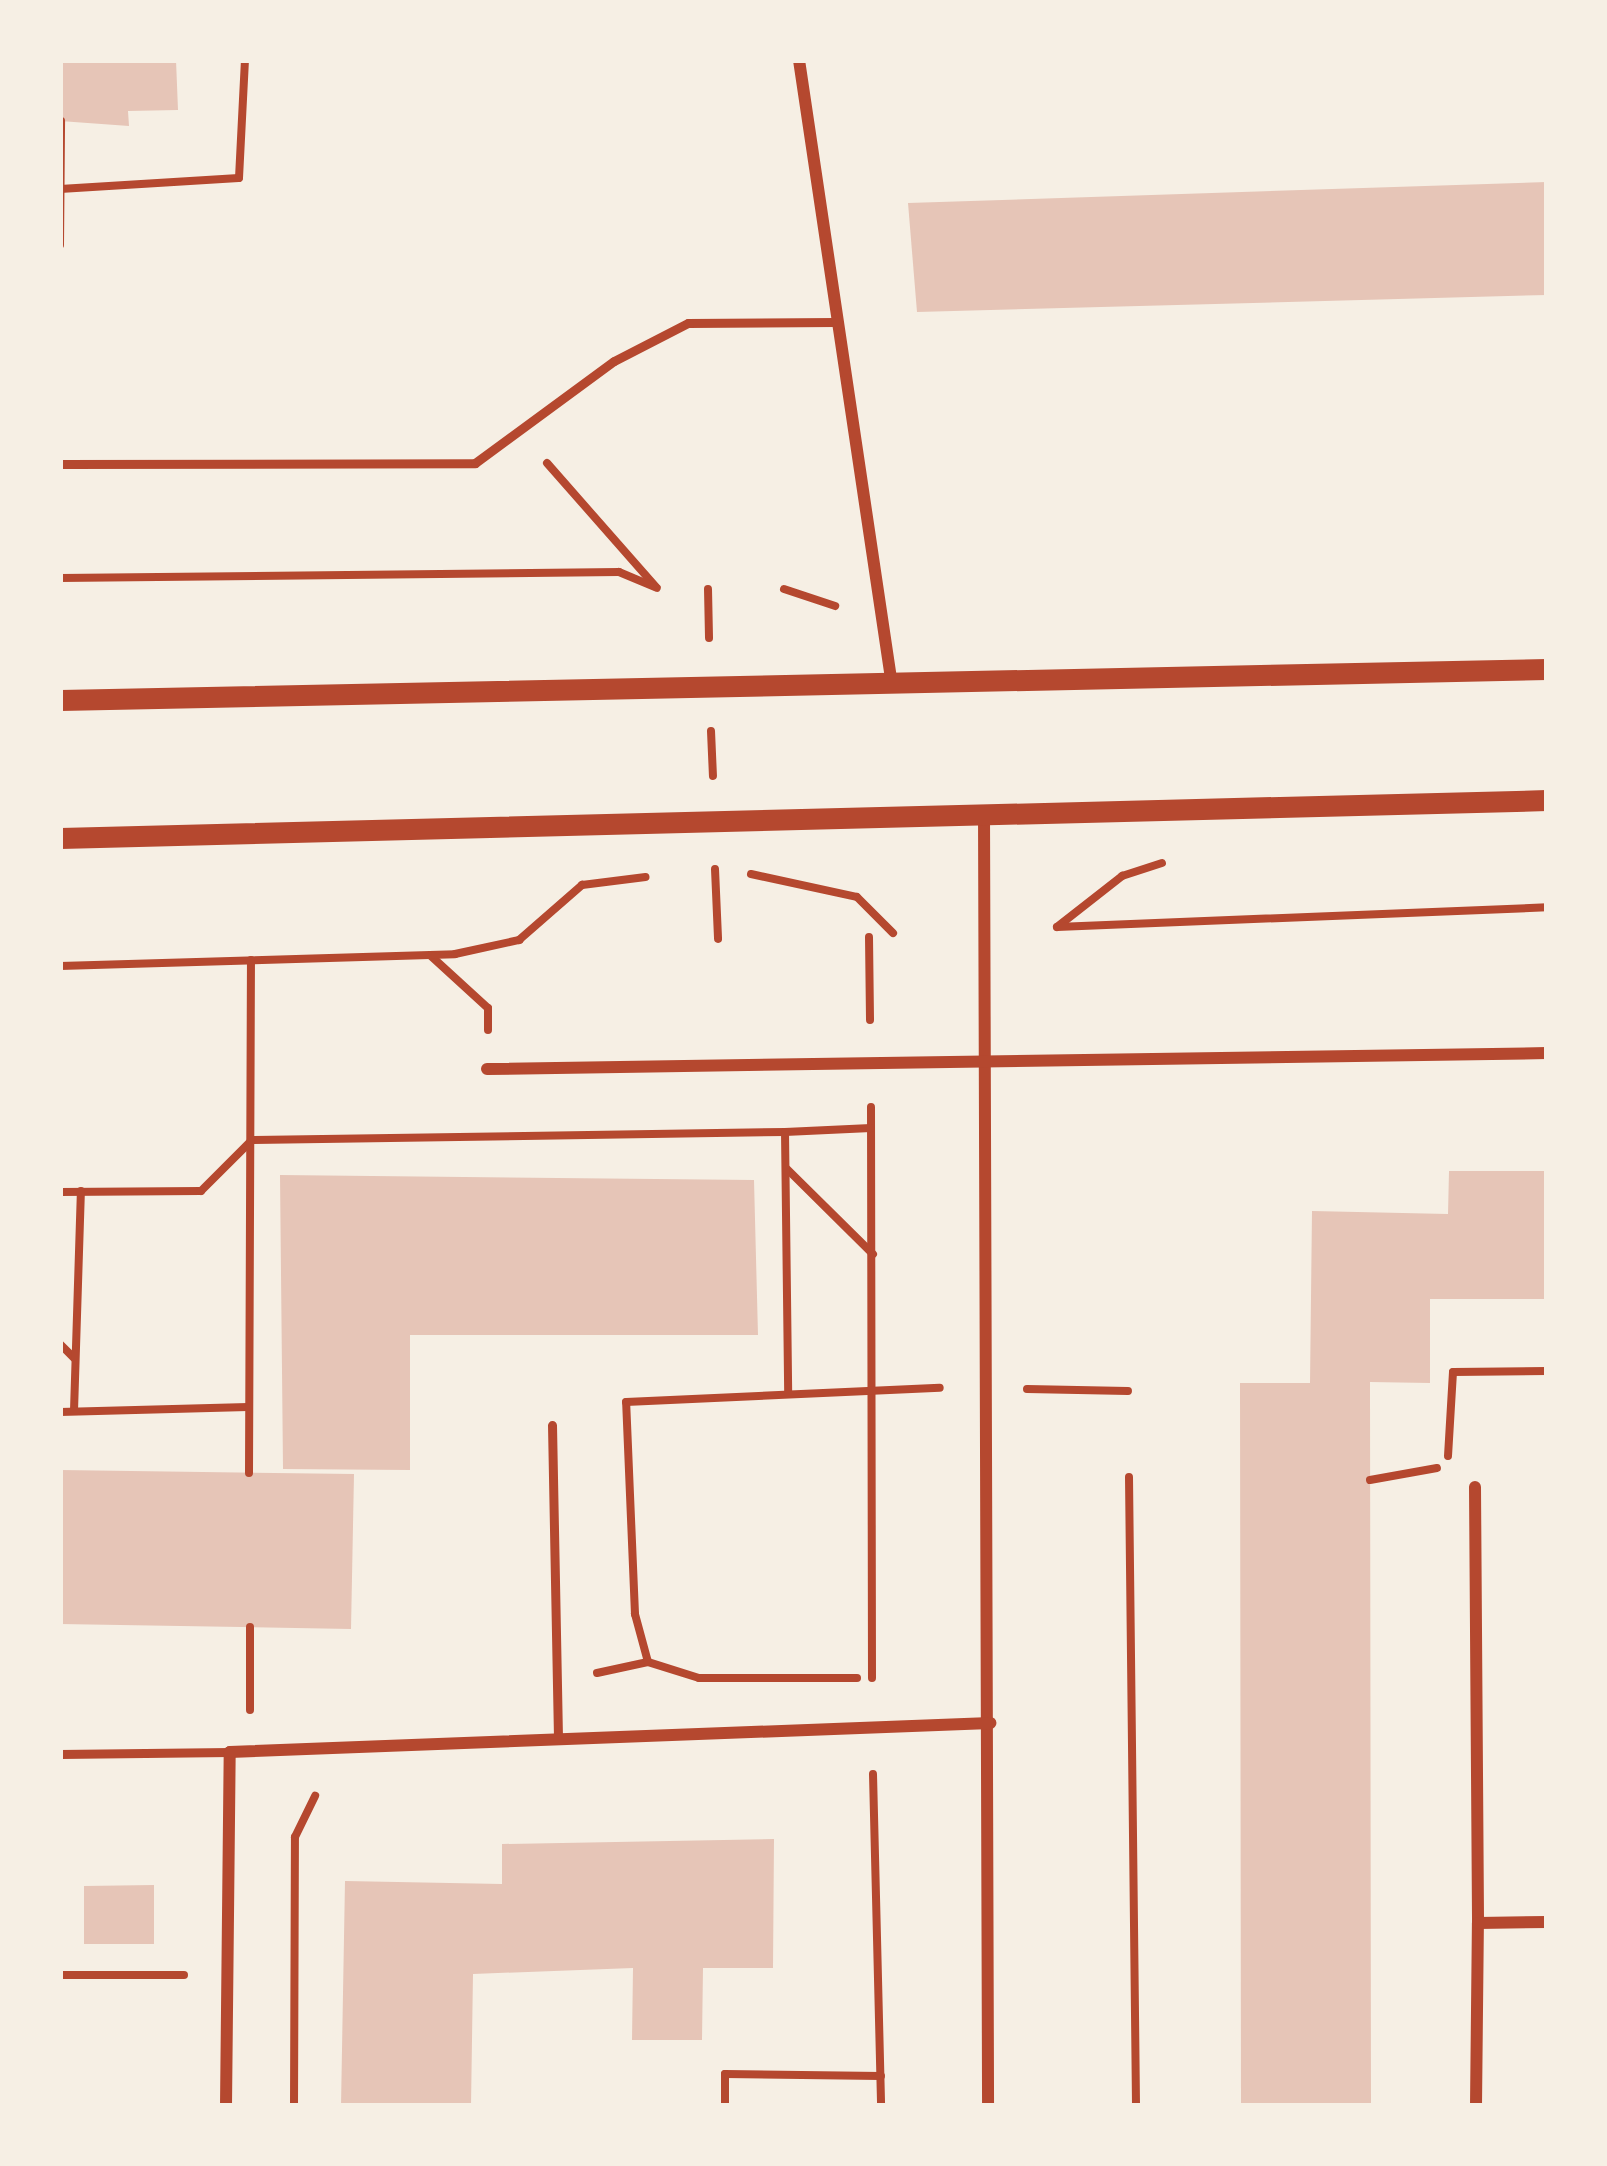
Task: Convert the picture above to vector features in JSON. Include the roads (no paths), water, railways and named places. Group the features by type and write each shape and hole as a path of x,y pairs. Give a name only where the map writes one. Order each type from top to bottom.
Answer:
{"street":[{"path":"799,60 892,685"},
{"path":"60,700 1547,669"},
{"path":"60,838 1547,800"},
{"path":"984,811 988,2106"},
{"path":"487,1069 1547,1053"},
{"path":"1475,1487 1476,2106"},
{"path":"226,2106 230,1752 558,1735 990,1723"},
{"path":"1478,1923 1547,1922"}],"lane":[{"path":"60,464 475,464 519,430 688,323 835,322"},
{"path":"552,1424 558,1735"},
{"path":"60,1754 230,1752"}]}
